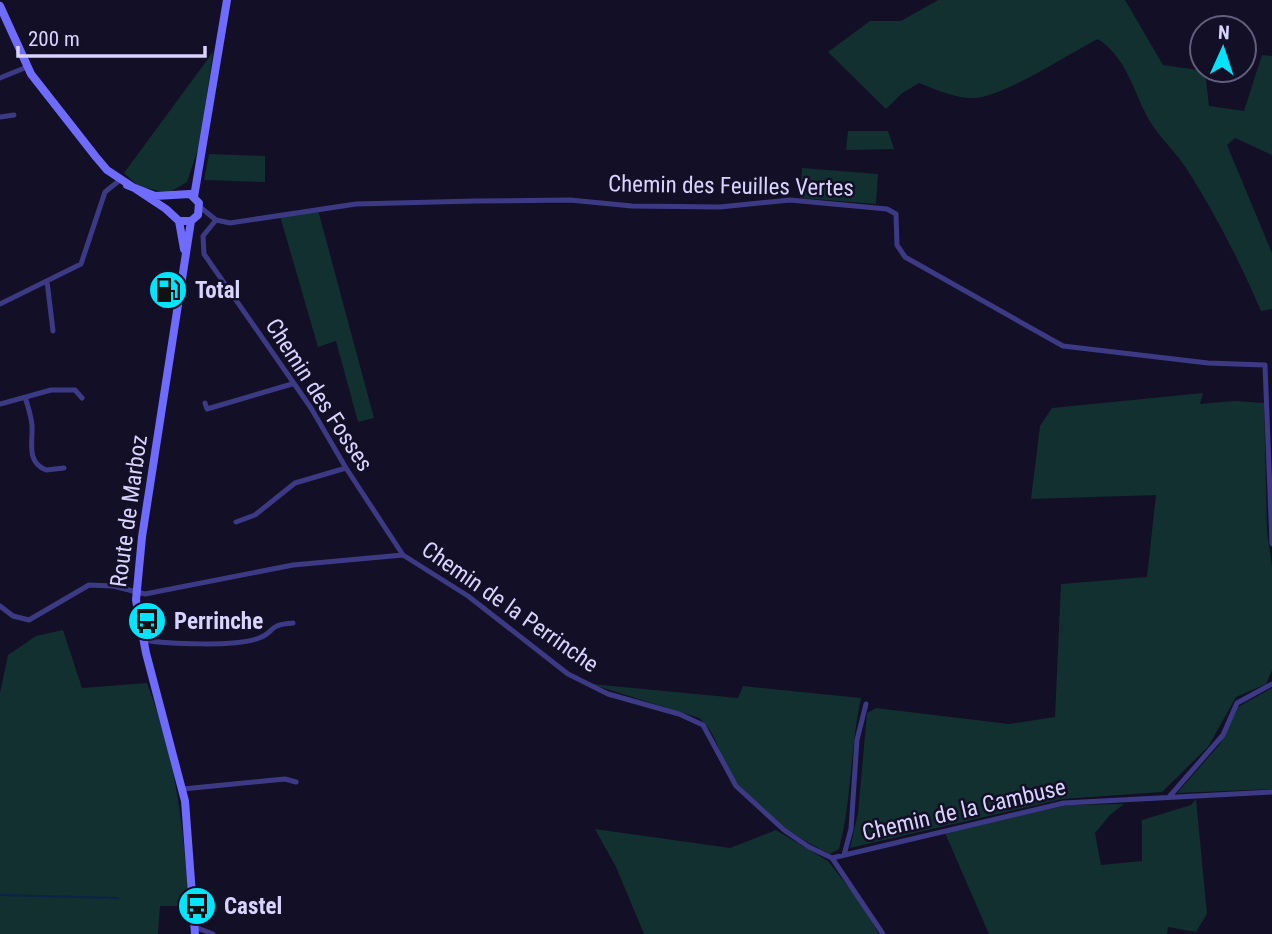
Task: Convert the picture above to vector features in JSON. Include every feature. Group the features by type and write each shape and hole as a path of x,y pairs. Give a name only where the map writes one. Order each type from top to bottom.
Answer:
{"main road":[{"path":"190,195 203,152 227,0"},
{"path":"0,6 27,67 96,157 124,183 171,213 178,221 193,220 200,207 190,195"},
{"path":"124,183 155,196 190,195"},
{"path":"171,213 171,204 175,197"},
{"name":"Route de Marboz","path":"193,220 185,256 142,537 136,593 143,640 183,789 195,930"},
{"name":"Route de Marboz","path":"178,221 185,256"}],"street":[{"path":"0,78 27,67"},
{"path":"0,117 14,115"},
{"path":"0,304 83,262 90,229 105,192 124,183"},
{"name":"Chemin des Feuilles Vertes","path":"216,220 235,223 296,211 356,204 461,201 570,200 632,206 720,207 782,200 887,209 898,219 897,245 905,257 1055,344 1147,357 1265,365 1272,544"},
{"path":"200,207 216,220"},
{"path":"193,220 208,215"},
{"name":"Chemin des Fosses","path":"216,220 203,236 204,254 311,408 346,468 404,555"},
{"path":"47,281 53,331"},
{"path":"205,403 207,409 292,384"},
{"path":"0,404 64,389 75,390 82,398"},
{"path":"26,397 32,420 31,452 35,462 47,470 64,468"},
{"path":"236,522 255,515 295,483 346,468"},
{"name":"Chemin de la Perrinche","path":"0,606 13,617 29,620 89,585 113,586 136,593 155,593 293,565 404,555 468,596 568,674 608,694 679,714 703,724 714,741 727,774 743,793 784,830 832,858 883,934"},
{"path":"143,640 171,645 257,639 275,625 293,623"},
{"path":"1169,797 1223,735 1237,703 1272,684"},
{"path":"844,855 851,829 857,740 866,704"},
{"path":"183,789 285,779 296,782"},
{"name":"Chemin de la Cambuse","path":"832,858 1064,803 1272,792"},
{"path":"195,930 213,934"}],"green space":[{"path":"938,0 1125,0 1163,65 1188,69 1188,84 1206,84 1209,106 1244,111 1253,84 1258,84 1258,67 1262,55 1272,56 1272,155 1235,138 1227,145 1272,253 1272,309 1261,311 1197,185 1149,120 1123,66 1098,39 1020,82 989,95 961,97 919,83 901,94 886,109 828,52 870,21 901,21"},
{"path":"213,52 200,143 187,182 168,193 138,186 124,173"},
{"path":"848,131 888,131 894,149 846,150"},
{"path":"209,154 265,156 265,182 204,180"},
{"path":"802,168 878,174 876,204 800,198"},
{"path":"318,210 374,418 358,422 336,341 318,347 280,216"},
{"path":"1203,393 1200,404 1234,401 1264,403 1267,531 1272,567 1272,670 1266,684 1236,697 1208,747 1162,792 1063,799 850,848 858,813 867,713 876,708 1009,724 1055,717 1061,584 1147,577 1156,495 1031,499 1040,426 1052,408"},
{"path":"63,630 82,688 147,683 157,712 177,793 189,906 160,906 158,934 0,934 0,693 8,655 36,636"},
{"path":"591,684 738,698 743,686 861,698 839,849 830,854 816,847 789,830 751,799 731,775 715,739 699,718"},
{"path":"1272,688 1272,789 1177,793 1220,744 1238,707"},
{"path":"1196,799 1207,914 1196,932 1168,927 1167,934 989,934 945,833 1068,805 1124,804 1110,815 1095,833 1101,865 1142,861 1142,820 1191,805"},
{"path":"595,829 730,848 776,830 828,861 860,902 879,934 644,934 616,867"}],"waterway":[{"path":"0,895 118,898"}],"place":[{"name":"Total","path":"168,290"},
{"name":"Perrinche","path":"147,621"},
{"name":"Castel","path":"197,906"}]}
